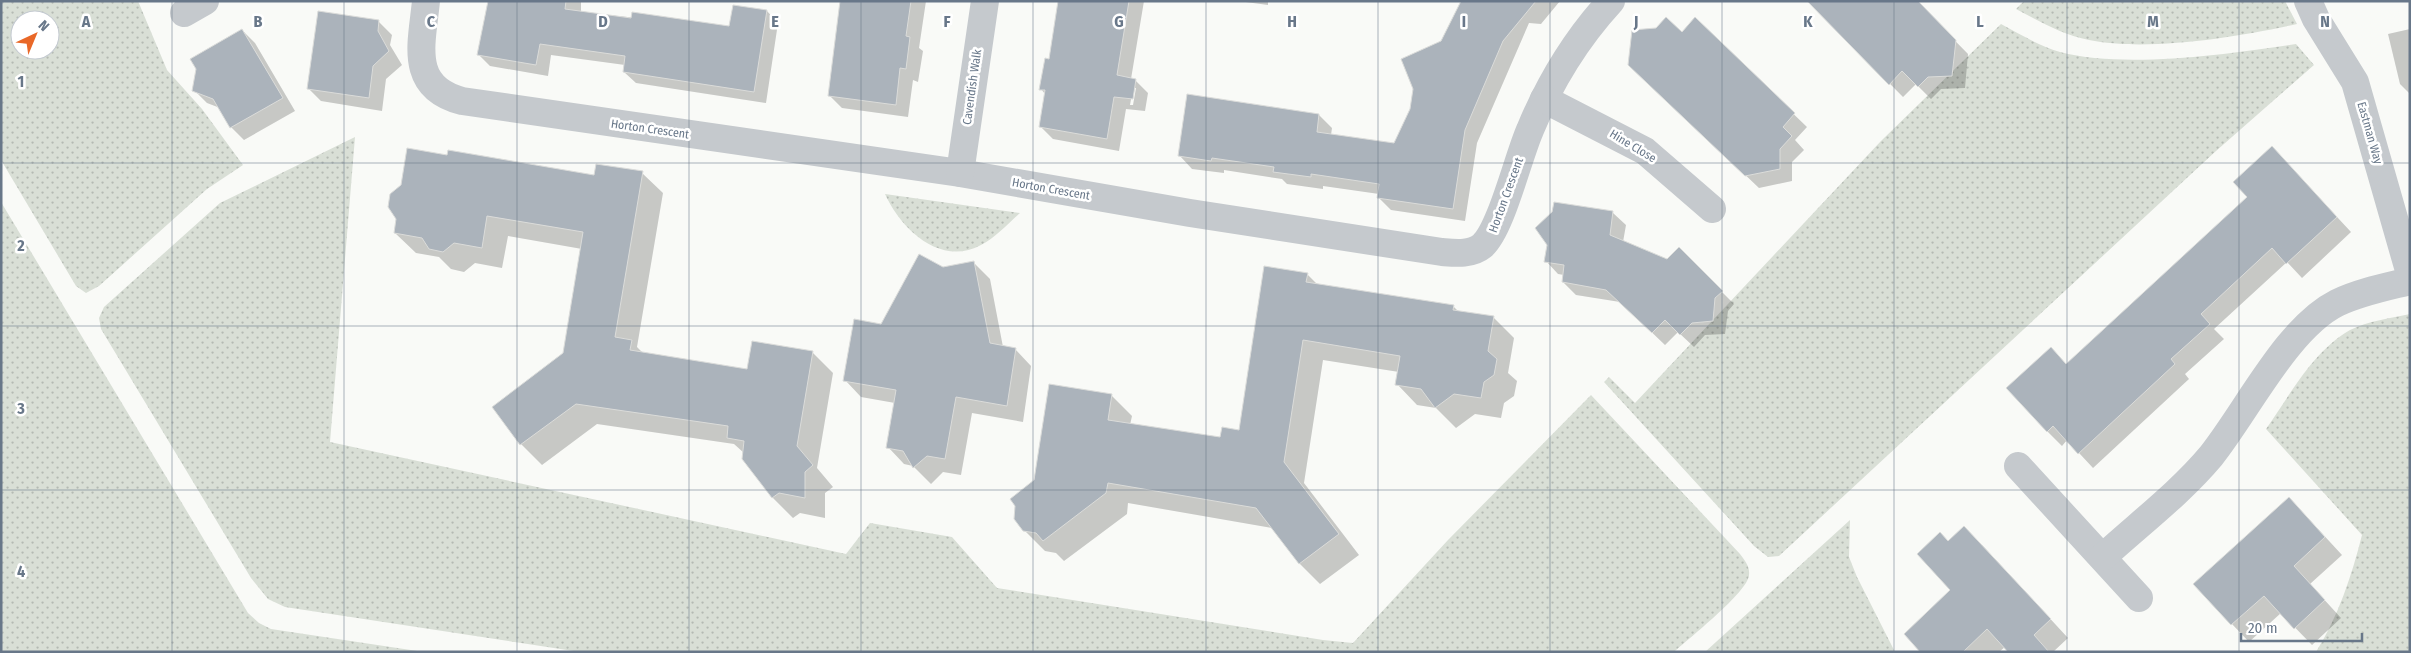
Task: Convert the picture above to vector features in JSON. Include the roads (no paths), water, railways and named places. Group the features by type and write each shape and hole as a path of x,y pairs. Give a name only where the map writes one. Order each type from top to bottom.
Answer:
{"street":[{"name":"Horton Crescent","path":"426,1 422,33 422,63 426,76 432,86 450,98 960,173 1248,222 1442,252 1470,252 1482,246 1493,232 1526,140 1544,99 1569,58 1611,1"},
{"name":"Cavendish Walk","path":"960,173 985,1"},
{"name":"Eastman Way","path":"2308,1 2316,18 2355,82 2410,274"},
{"name":"Hine Close","path":"1544,99 1645,151 1712,209"},
{"path":"2103,557 2199,469 2222,442 2294,339 2311,321 2348,298 2410,281"},
{"path":"2018,466 2140,598"}]}
